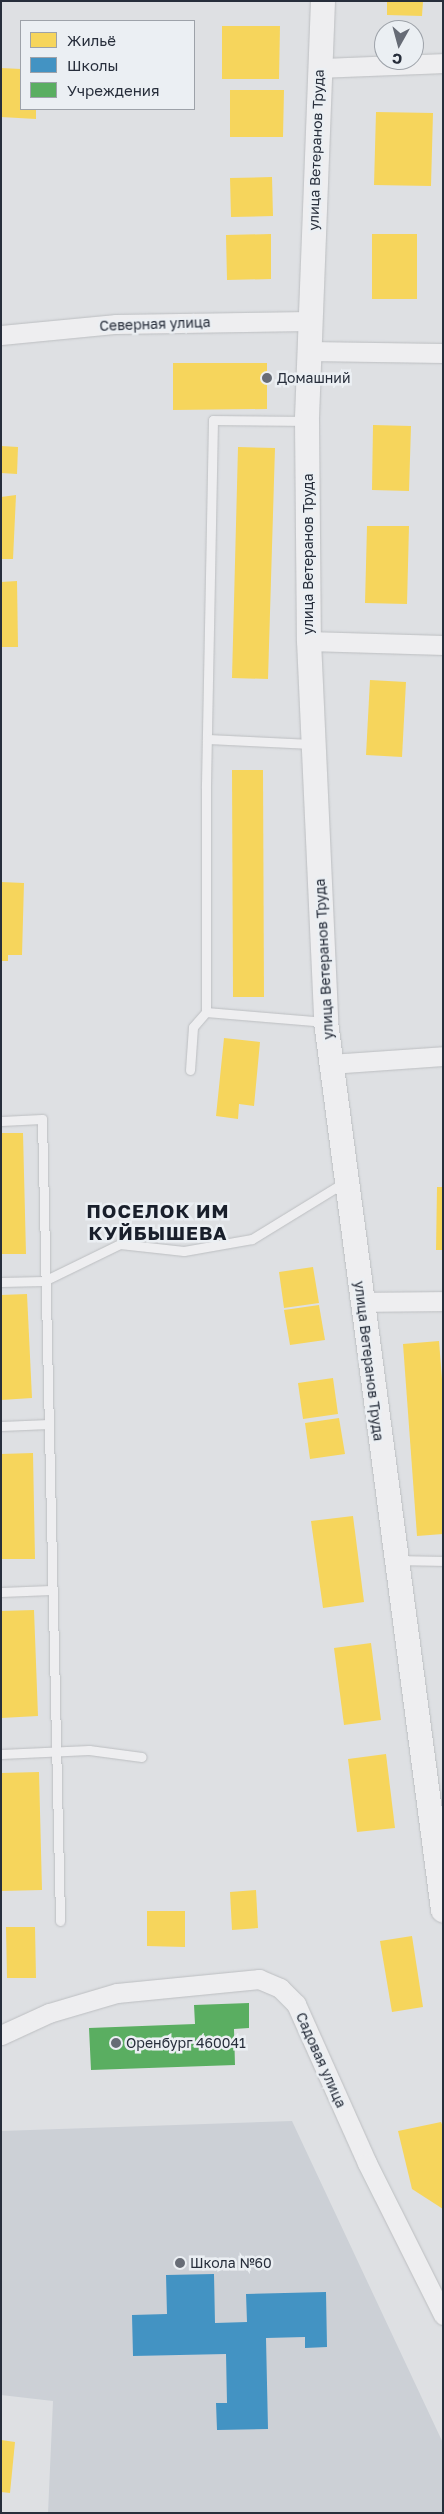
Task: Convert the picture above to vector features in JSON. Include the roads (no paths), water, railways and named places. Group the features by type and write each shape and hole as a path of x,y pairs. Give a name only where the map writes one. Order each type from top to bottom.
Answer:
{"street":[{"name":"улица Ветеранов Труда","path":"323,1 309,321 307,421 309,640 326,1022 395,1560 434,1794 443,1910"},
{"path":"320,68 443,63"},
{"name":"Северная улица","path":"1,335 116,324 309,321"},
{"path":"308,351 443,353"},
{"path":"309,640 443,645"},
{"path":"330,1064 443,1056"},
{"path":"361,1302 443,1300"},
{"name":"Садовая улица","path":"1,2035 49,2013 117,1993 259,1979 280,1988 296,2004 367,2163 443,2315"}],"lane":[{"path":"190,1070 193,1027 206,1012 207,739 213,420 307,421"},
{"path":"207,739 313,744"},
{"path":"206,1012 326,1022"},
{"path":"1,1120 42,1118 44,1281 60,1921"},
{"path":"1,1282 44,1281 120,1244 184,1251 252,1239 346,1182"},
{"path":"1,1426 49,1424"},
{"path":"395,1560 443,1561"},
{"path":"1,1592 51,1590"},
{"path":"1,1754 57,1754 89,1750 142,1757"}],"place":[{"name":"Домашний","path":"267,378"},
{"name":"Оренбург 460041","path":"116,2043"},
{"name":"Школа №60","path":"180,2263"}],"district":[{"name":"ПОСЕЛОК ИМ КУЙБЫШЕВА","path":"158,1222"}]}
